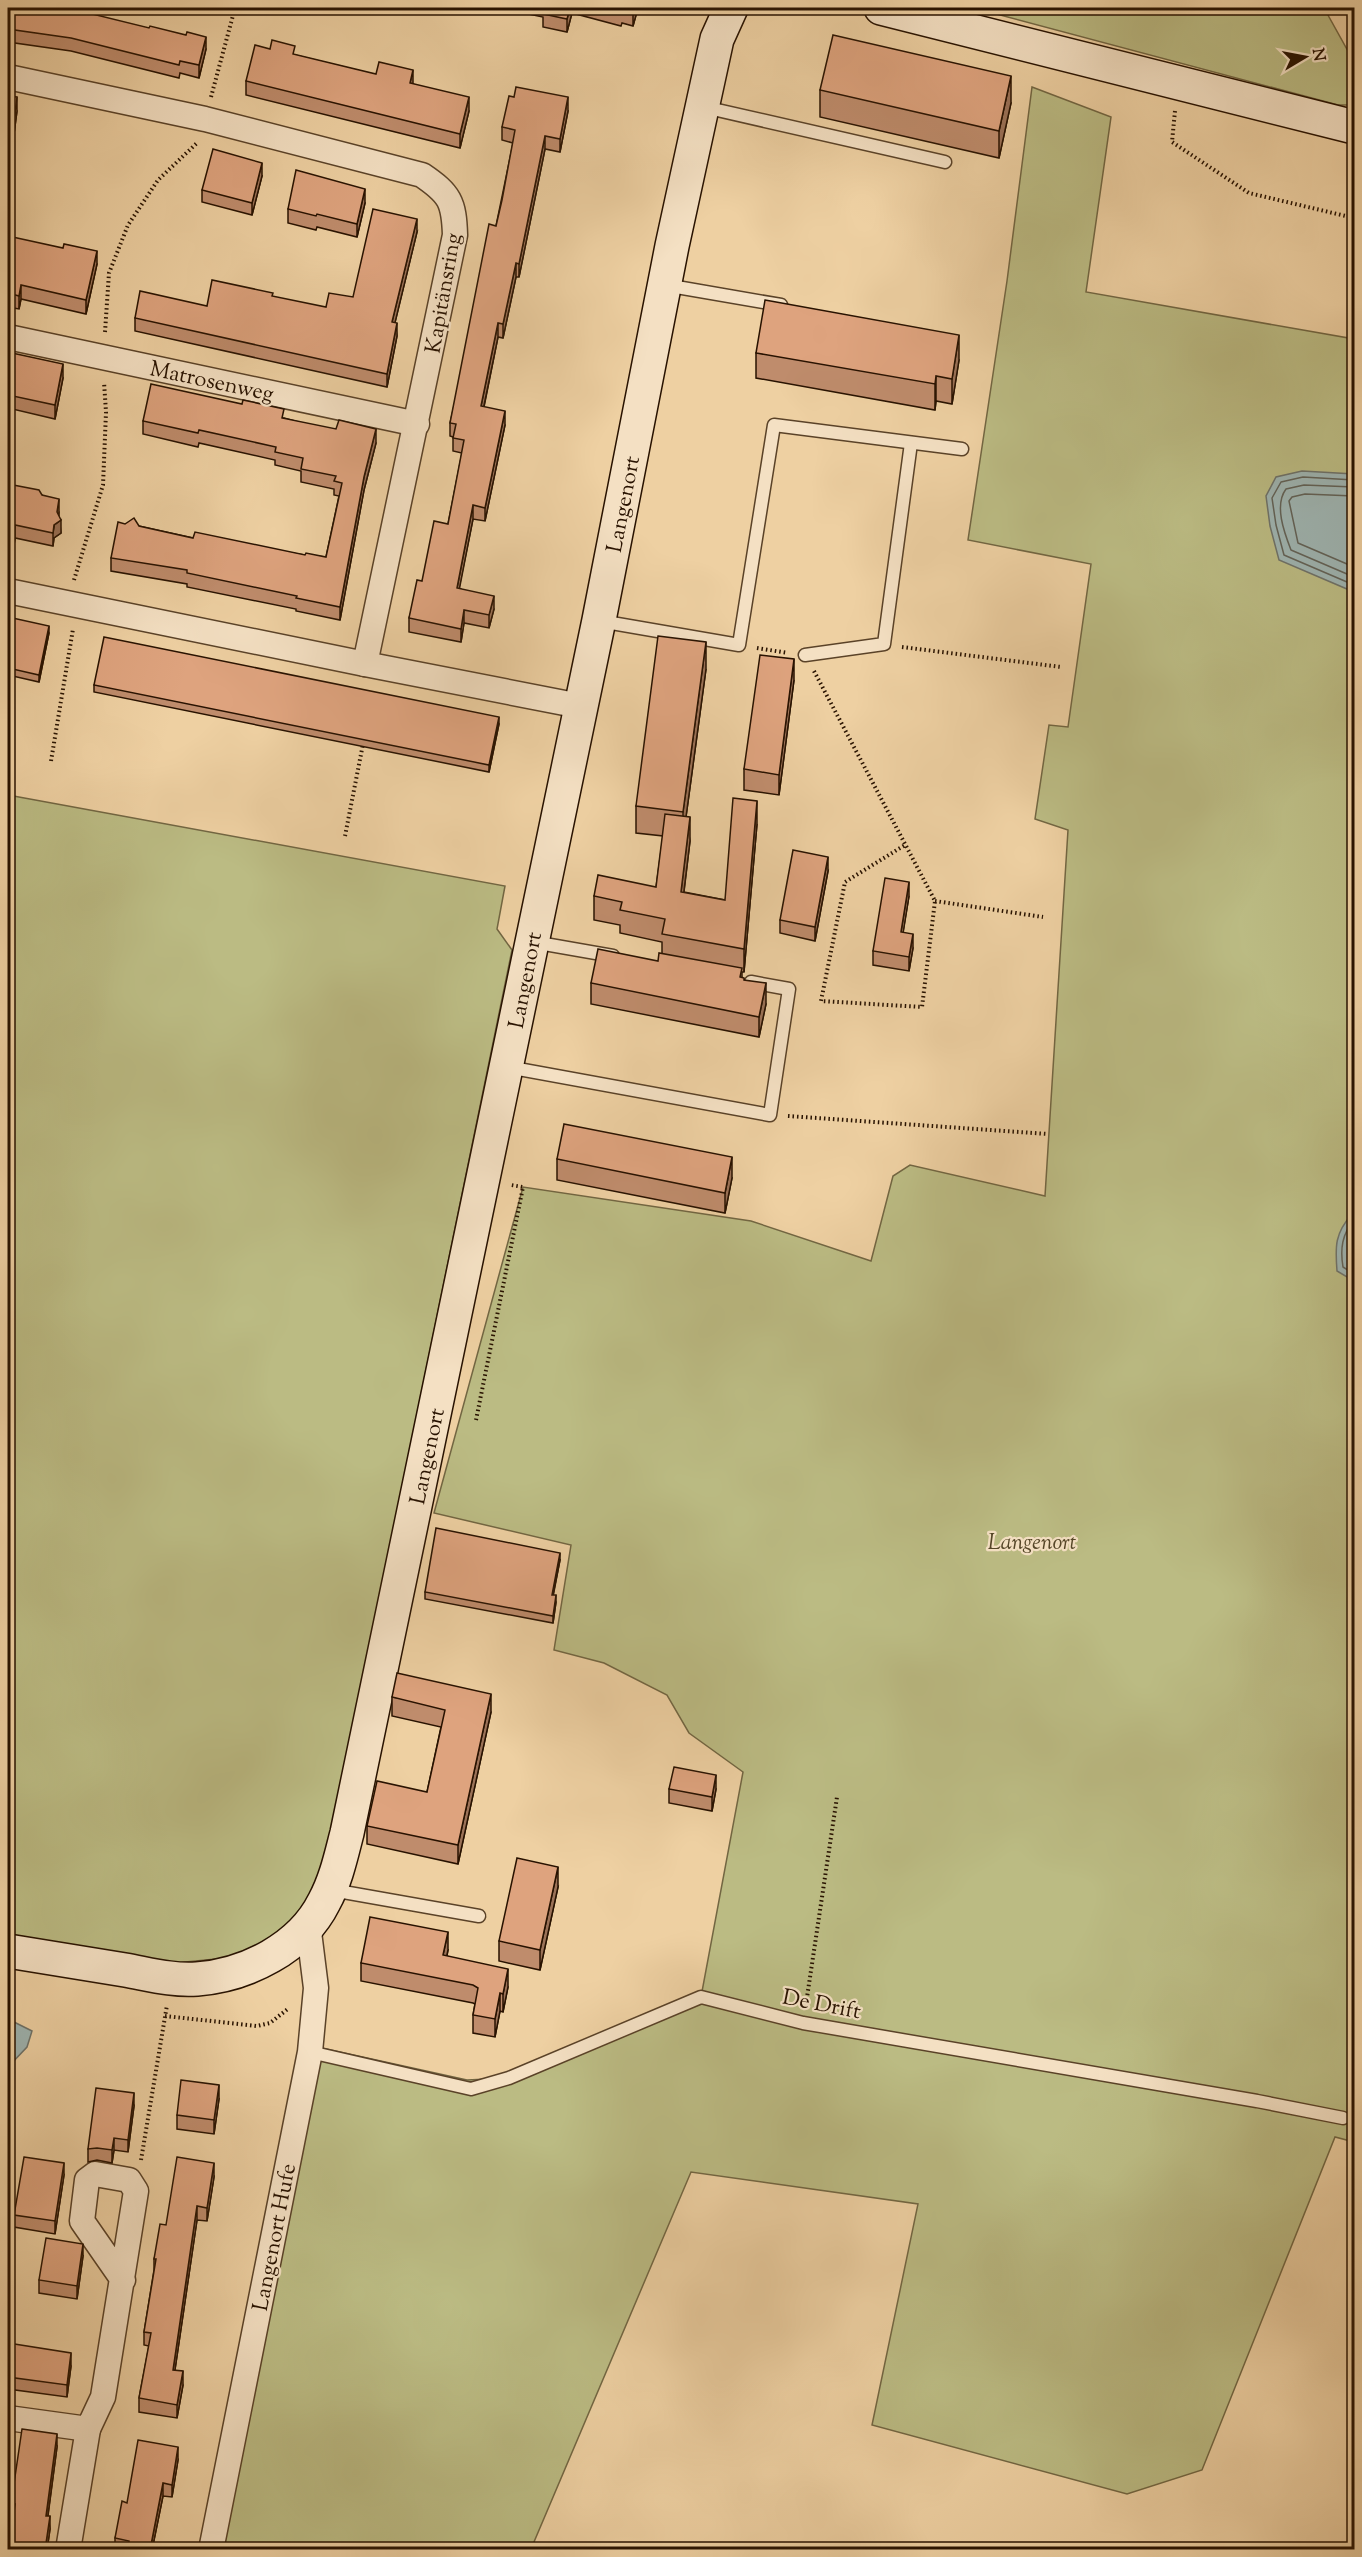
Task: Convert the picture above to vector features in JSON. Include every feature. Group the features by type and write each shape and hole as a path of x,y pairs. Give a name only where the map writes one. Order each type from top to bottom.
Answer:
{"street":[{"name":"Langenort","path":"301,1932 323,1904 330,1889 347,1833 599,620 664,285 717,39 731,8"},
{"path":"881,8 1354,127"},
{"name":"Kapitänsring","path":"8,78 205,119 422,175 441,188 454,210 455,235 365,664"},
{"name":"Matrosenweg","path":"8,337 417,424"},
{"path":"8,591 580,706"},
{"path":"8,1951 158,1976 196,1979 231,1973 265,1960 301,1932"},
{"name":"Langenort Hufe","path":"211,2550 310,2052 316,1988 301,1932"},
{"path":"68,2550 87,2429 103,2397 123,2280 136,2191 129,2180 95,2174 87,2180 82,2221 123,2280"},
{"path":"8,2418 87,2429"}],"lane":[{"path":"704,107 945,162"},
{"path":"664,285 794,308"},
{"path":"599,620 739,645 774,424 962,449"},
{"path":"806,655 884,644 911,442"},
{"path":"532,942 627,959"},
{"path":"507,1067 770,1115 789,989 742,980"},
{"path":"330,1889 479,1916"},
{"name":"De Drift","path":"310,2052 471,2089 509,2078 701,1997 803,2023 1257,2101 1342,2118"}],"path":[{"path":"205,119 234,8"},
{"path":"1177,83 1172,142 1249,193 1354,218"},
{"path":"51,761 74,632 71,603"},
{"path":"884,644 1061,667"},
{"path":"739,645 806,655 906,845 934,901 922,1007 821,1001 845,882 906,845"},
{"path":"345,836 365,734"},
{"path":"934,901 1043,917"},
{"path":"770,1115 1048,1134"},
{"path":"476,1420 523,1187 483,1179"},
{"path":"803,2023 837,1797"},
{"path":"136,2191 165,2014 257,2026 270,2023 316,1988"}],"green space":[{"path":"974,8 1324,8 1354,62 1354,105 1338,105"},
{"name":"Langenort","path":"1032,87 1111,117 1086,292 1354,339 1354,2142 1335,2137 1202,2470 1127,2494 872,2425 918,2204 691,2172 531,2549 205,2550 303,2044 467,2080 509,2078 701,1997 743,1772 689,1733 667,1695 604,1663 554,1650 571,1545 434,1513 523,1187 751,1221 871,1261 893,1176 910,1165 1045,1196 1068,830 1035,819 1049,725 1068,727 1091,564 968,540 1007,281"},
{"path":"8,795 505,886 497,929 512,950 323,1873 295,1919 267,1943 226,1958 175,1963 8,1934"}],"water":[{"path":"1302,471 1354,474 1354,592 1279,560 1270,526 1266,496 1276,477"},
{"path":"1352,1214 1354,1215 1354,1279 1352,1280 1337,1271 1336,1254 1339,1234"},
{"path":"8,2019 32,2031 27,2047 8,2067"}],"building":[{"path":"8,8 68,8 149,28 150,26 186,35 187,32 206,37 199,65 180,61 179,65 71,38 8,29"},
{"path":"544,8 570,8 567,19 543,14"},
{"path":"601,8 634,8 633,13 622,10 621,13"},
{"path":"833,35 1011,76 999,131 820,90"},
{"path":"272,40 295,46 293,54 376,74 379,62 413,70 410,83 469,97 460,134 246,81 255,45 270,49"},
{"path":"516,87 568,97 560,139 545,136 519,264 516,263 503,324 498,323 481,406 505,411 485,508 473,505 457,588 494,596 489,615 464,610 461,629 409,618 417,580 422,581 434,521 448,524 464,440 453,438 456,424 450,423 489,224 496,226 502,200 515,130 502,127 509,96 514,97"},
{"path":"8,96 17,97 9,159 8,159"},
{"path":"213,149 262,163 252,203 202,190"},
{"path":"296,170 365,189 357,224 288,209"},
{"path":"373,209 417,219 392,322 397,323 387,374 135,318 140,291 207,306 212,280 326,307 329,293 353,297"},
{"path":"8,236 63,248 64,244 97,251 86,300 21,285 19,296 8,293"},
{"path":"765,300 959,335 952,379 936,376 935,384 756,353"},
{"path":"12,353 63,364 55,405 8,395 8,372"},
{"path":"151,384 242,404 243,400 284,409 282,418 336,429 339,420 376,429 364,477 340,607 187,573 187,570 111,558 118,522 125,524 134,518 139,526 193,538 195,532 305,555 306,553 326,557 342,483 334,481 336,476 301,469 303,458 275,452 276,447 199,430 198,433 143,421"},
{"path":"8,484 39,490 42,495 59,499 57,512 61,520 54,525 53,533 15,525 13,539 8,538"},
{"path":"8,617 49,626 39,675 8,668"},
{"path":"658,636 706,642 683,812 636,806"},
{"path":"104,637 499,717 489,765 94,685"},
{"path":"760,655 794,659 779,775 744,769"},
{"path":"733,798 757,801 744,949 662,934 665,919 620,910 622,902 594,896 598,875 656,887 665,814 690,817 681,892 725,900"},
{"path":"793,850 828,857 815,927 780,920"},
{"path":"885,878 909,882 901,932 913,934 909,957 873,951"},
{"path":"598,949 658,961 659,953 742,968 740,977 744,980 766,983 759,1017 591,983"},
{"path":"564,1124 732,1157 725,1193 557,1159"},
{"path":"436,1528 560,1553 552,1595 556,1595 553,1616 425,1592"},
{"path":"397,1673 491,1694 458,1845 367,1826 377,1781 427,1792 445,1710 392,1697"},
{"path":"674,1767 716,1775 712,1797 669,1789"},
{"path":"517,1858 558,1867 540,1950 499,1941"},
{"path":"370,1917 448,1932 443,1955 508,1969 495,2019 473,2015 478,1988 473,1985 361,1963"},
{"path":"181,2080 219,2085 214,2120 177,2115"},
{"path":"96,2088 134,2093 128,2140 114,2138 112,2150 88,2149"},
{"path":"24,2157 64,2163 55,2221 14,2215"},
{"path":"177,2157 214,2163 207,2208 197,2206 173,2370 183,2371 177,2405 139,2398 151,2333 144,2332 156,2259 154,2259 160,2224 166,2225"},
{"path":"46,2238 83,2244 77,2286 39,2280"},
{"path":"8,2343 71,2353 67,2385 8,2377"},
{"path":"22,2429 57,2434 46,2516 50,2516 45,2550 9,2550 15,2504 11,2504"},
{"path":"138,2440 178,2447 172,2485 163,2483 150,2550 128,2550 129,2541 115,2538 122,2501 127,2503"}]}
